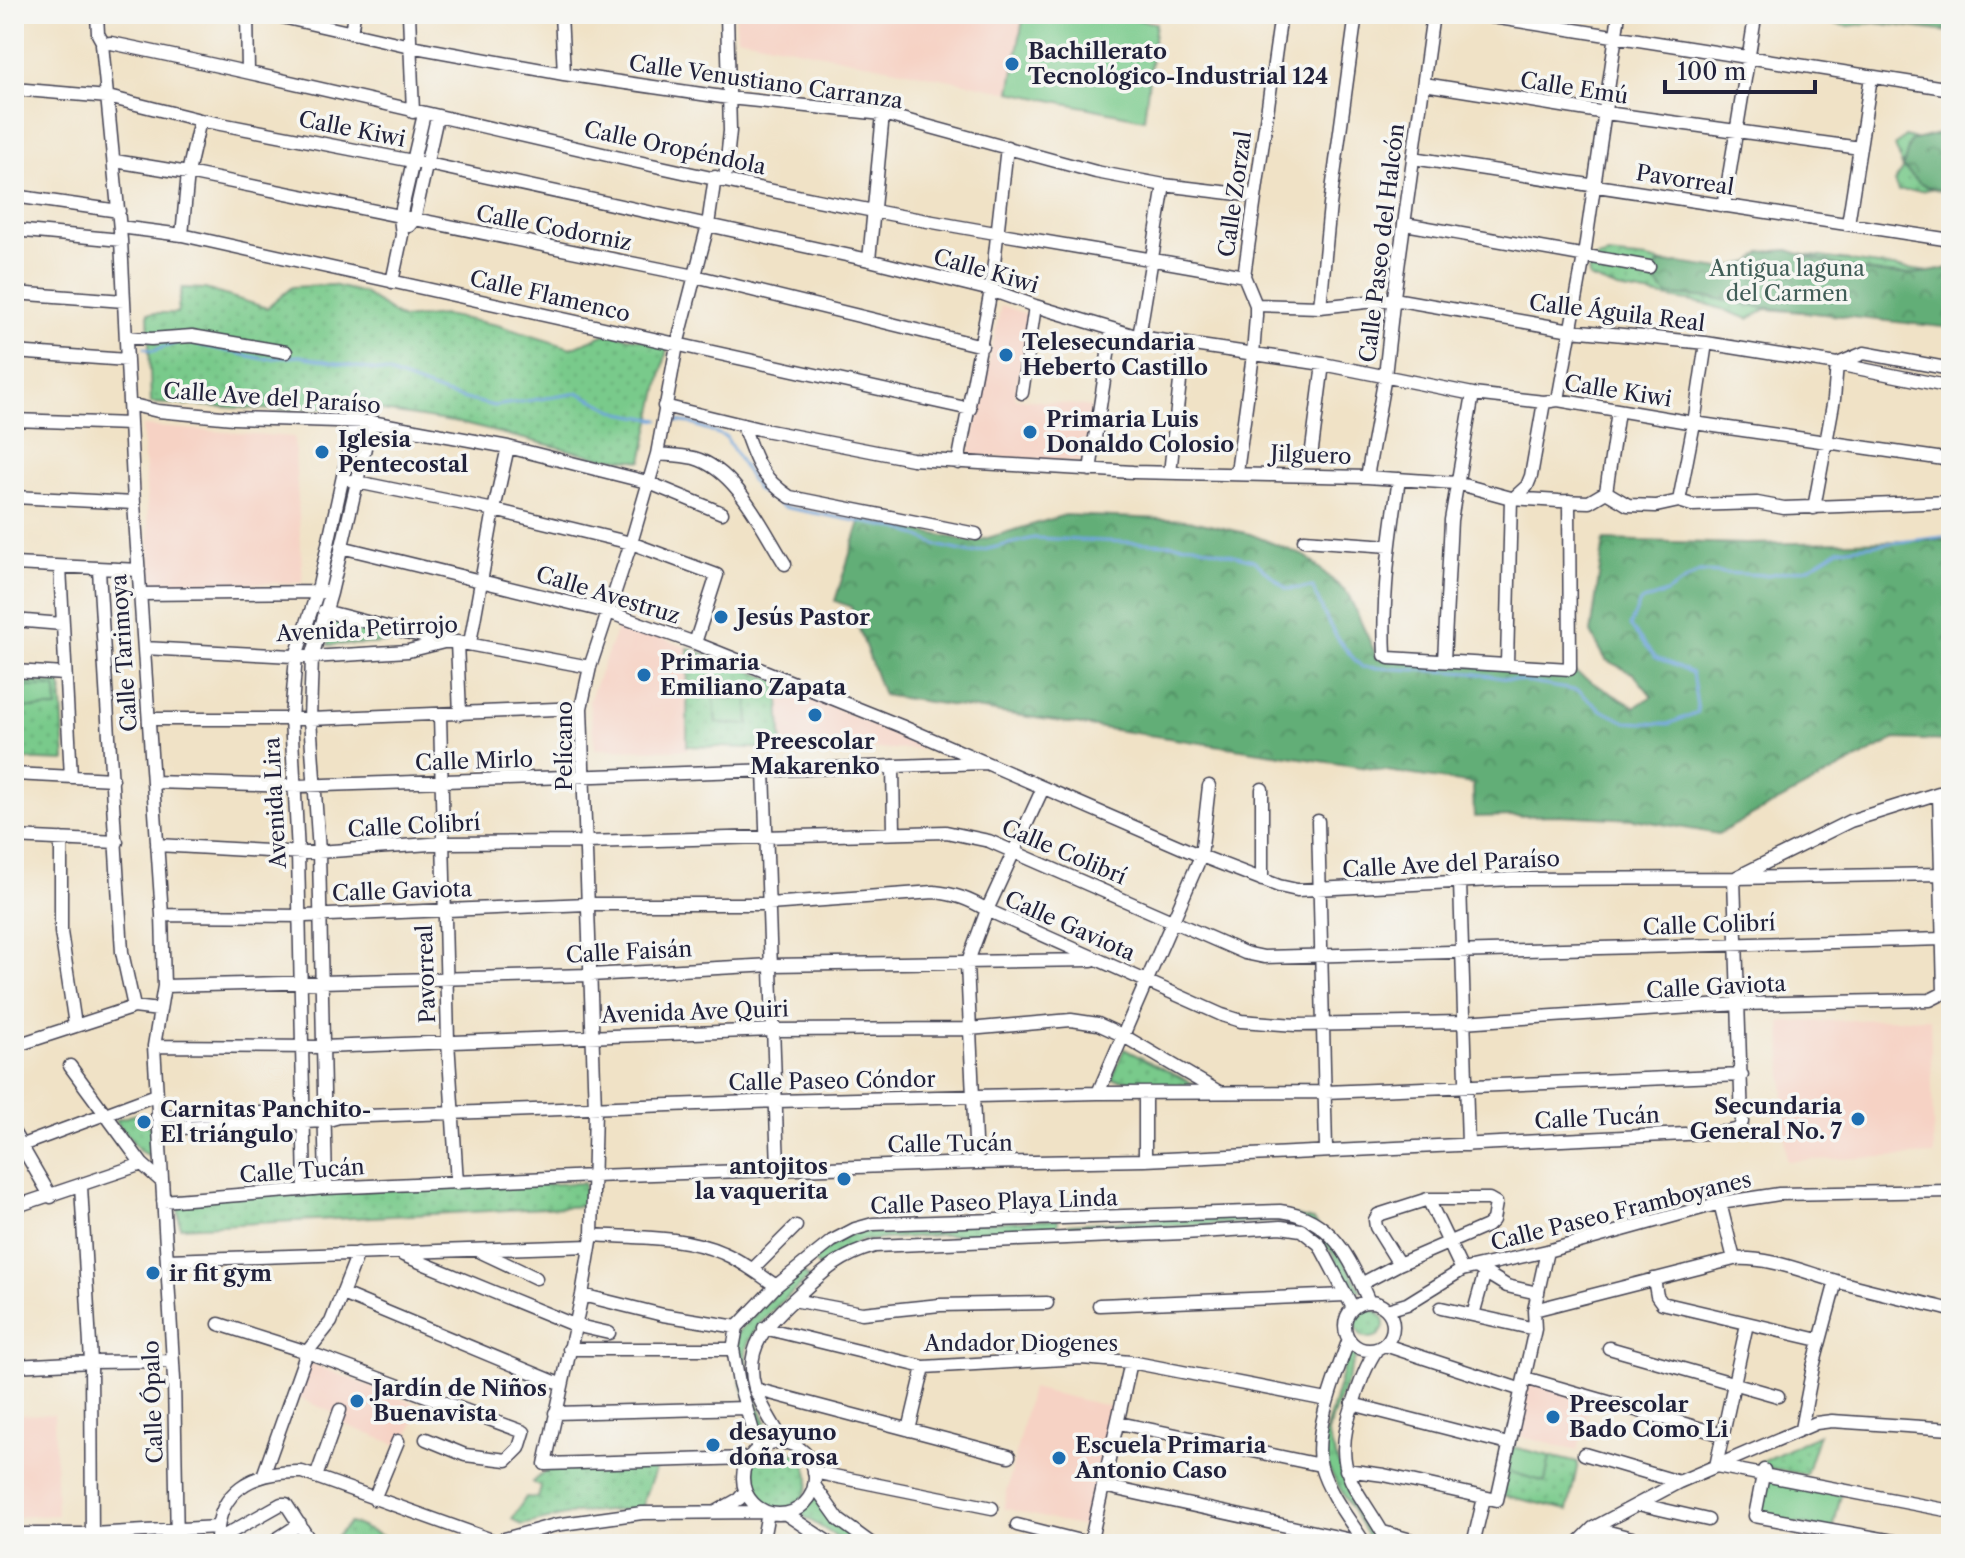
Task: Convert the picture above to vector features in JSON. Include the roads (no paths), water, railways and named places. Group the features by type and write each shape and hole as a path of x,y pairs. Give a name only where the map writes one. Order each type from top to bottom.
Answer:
{"street":[{"name":"Calle Tarimoya","path":"97,14 98,34 103,43 119,211 134,503 162,915 164,986 154,1046 167,1260"},
{"path":"247,14 248,71"},
{"name":"Calle Venustiano Carranza","path":"269,14 296,17 410,46 564,74 729,98 883,114 1096,172 1164,185 1255,196"},
{"path":"351,33 354,14"},
{"path":"407,218 418,113 409,14"},
{"path":"561,14 564,74"},
{"name":"Pelícano","path":"727,14 729,140 677,345 657,454 590,667 581,708 590,1035 595,1109 591,1241 545,1464 754,1454"},
{"name":"Calle Zorzal","path":"1237,472 1253,355 1256,305 1244,276 1281,14"},
{"path":"1320,307 1330,205 1356,14"},
{"name":"Calle Paseo del Halcón","path":"1367,477 1385,376 1433,14"},
{"path":"1473,14 1951,89"},
{"path":"1558,400 1584,256 1619,14"},
{"path":"1724,206 1754,24"},
{"name":"Calle Oropéndola","path":"103,43 248,71 418,113 874,211 1244,276"},
{"path":"1848,224 1871,77"},
{"name":"Calle Emú","path":"1424,84 1860,148"},
{"name":"Calle Kiwi","path":"14,89 108,97 200,120 428,164 869,260 991,290 1139,337 1323,364 1473,394 1544,402 1558,400 1951,460"},
{"path":"869,260 883,114"},
{"path":"392,282 407,218 428,164 437,117"},
{"path":"182,235 188,173 200,120"},
{"path":"958,463 991,290 1007,147"},
{"name":"Pavorreal","path":"1413,158 1951,240"},
{"name":"Calle Codorniz","path":"115,161 188,173 695,276 982,346"},
{"path":"1139,337 1164,185"},
{"path":"14,196 119,211"},
{"path":"1405,224 1649,267"},
{"name":"Calle Flamenco","path":"14,230 182,235 970,409"},
{"path":"14,293 124,301"},
{"name":"Calle Águila Real","path":"1256,305 1320,307 1394,299 1571,330 1706,343 1837,364 1951,387"},
{"path":"1022,393 1035,306"},
{"path":"1090,470 1112,329"},
{"path":"126,337 192,336 286,352"},
{"path":"1679,501 1706,343"},
{"path":"1170,473 1184,345"},
{"path":"14,352 127,360"},
{"name":"Calle Águila Real","path":"1837,364 1864,353 1951,369"},
{"path":"1312,449 1323,364"},
{"path":"1814,508 1837,364"},
{"path":"1444,661 1451,520 1473,394"},
{"path":"1507,664 1513,498 1527,486 1532,471 1544,402"},
{"name":"Calle Ave del Paraíso","path":"129,404 158,411 233,418 371,422 508,447 647,482 722,513"},
{"path":"1618,411 1606,492 1628,505 1656,506 1679,501 1692,505 1757,503 1784,508 1814,508 1951,502"},
{"name":"Jilguero","path":"663,412 912,459 958,463 1399,479 1456,483 1513,498 1564,501 1589,502 1606,492"},
{"path":"14,420 130,424"},
{"name":"Avenida Lira","path":"326,1188 319,852 310,719 312,657 324,611 324,592 341,479 355,421"},
{"name":"Avenida Lira","path":"305,1190 298,853 291,718 296,656 341,547 371,422"},
{"path":"743,425 753,455 770,484 790,497 976,534"},
{"path":"460,714 457,642 481,580 508,447"},
{"path":"657,454 693,458 714,466 727,476 785,564"},
{"path":"1399,479 1383,617 1387,658 1570,669 1564,501 1545,495 1534,483 1532,471"},
{"path":"341,479 494,510 631,543 717,575 695,643"},
{"path":"14,497 134,503"},
{"path":"1304,540 1389,546"},
{"name":"Calle Avestruz","path":"341,547 608,612 695,643 988,763"},
{"path":"14,564 139,570"},
{"path":"60,567 71,777"},
{"path":"99,570 122,952 134,1007"},
{"path":"140,594 324,592"},
{"path":"324,611 457,642"},
{"path":"14,620 62,624"},
{"name":"Avenida Petirrojo","path":"144,648 312,657 408,651 457,642 590,667"},
{"path":"14,671 65,674"},
{"path":"149,719 310,719 581,708"},
{"name":"Pavorreal","path":"440,715 448,1041 457,1183"},
{"name":"Calle Ave del Paraíso","path":"988,763 1201,856 1297,890 1511,879 1941,874"},
{"name":"Calle Mirlo","path":"153,782 295,786 443,783 988,763"},
{"path":"893,766 894,833"},
{"path":"764,770 778,1168"},
{"path":"14,774 113,779"},
{"path":"1098,1093 1201,856 1209,786"},
{"path":"976,1163 967,964 987,910 1043,788"},
{"path":"1262,789 1262,880"},
{"path":"1742,1075 1734,878 1850,821 1945,793 1941,874 1948,989"},
{"path":"1318,821 1326,1149"},
{"name":"Calle Colibrí","path":"157,845 298,853 444,843 946,832 968,835 1013,852 1245,953 1284,958 1944,939"},
{"path":"14,837 117,842"},
{"path":"61,839 61,932 75,1025"},
{"path":"1460,882 1468,1145"},
{"name":"Calle Gaviota","path":"162,915 299,916 587,904 769,904 934,892 955,894 1148,983 1241,1021 1296,1025 1463,1022 1739,1004 1925,1001 1935,999 1948,989"},
{"name":"Calle Faisán","path":"164,986 590,975 772,965 967,964 1095,959"},
{"path":"14,1046 134,1007 159,1010"},
{"name":"Avenida Ave Quiri","path":"154,1046 323,1047 590,1035 969,1029 1071,1020 1098,1024 1122,1035 1219,1092"},
{"path":"70,1066 142,1164 161,1181"},
{"name":"Calle Paseo Cóndor","path":"158,1123 777,1101 1098,1093 1325,1092 1742,1075"},
{"name":"Calle Tucán","path":"163,1201 326,1188 594,1176 778,1168 1145,1160 1727,1132 1739,1129 1742,1122 1742,1075"},
{"path":"1145,1093 1145,1160"},
{"path":"18,1147 156,1095"},
{"path":"14,1133 18,1147 51,1197"},
{"path":"14,1207 142,1164"},
{"path":"81,1186 91,1362 92,1539"},
{"name":"Calle Paseo Framboyanes","path":"1387,1310 1407,1304 1462,1270 1480,1270 1720,1203 1779,1194 1951,1191"},
{"path":"1428,1199 1462,1270"},
{"path":"1361,1284 1487,1226 1493,1220 1496,1203 1489,1199 1428,1199 1383,1213 1375,1220 1376,1227 1399,1264"},
{"path":"1720,1203 1734,1259"},
{"name":"Calle Paseo Playa Linda","path":"737,1327 776,1286 832,1241 855,1229 892,1221 1297,1213 1316,1220 1343,1251 1369,1302"},
{"path":"1062,1218 1063,1239"},
{"path":"753,1269 796,1226"},
{"name":"Calle Paseo Playa Linda","path":"764,1328 817,1276 853,1252 875,1246 1184,1233 1271,1226 1301,1230 1319,1244 1353,1308"},
{"path":"167,1260 476,1250 591,1241 689,1243 720,1251 776,1286"},
{"path":"476,1250 536,1278"},
{"path":"1473,1544 1508,1444 1524,1384 1535,1329 1534,1310 1547,1251"},
{"path":"396,1252 574,1325 609,1333"},
{"path":"263,1476 307,1352 331,1322 358,1253"},
{"path":"1534,1310 1734,1259 1772,1261 1951,1310"},
{"name":"Calle Ópalo","path":"167,1260 173,1361 177,1544"},
{"path":"803,1262 817,1276"},
{"path":"1473,1315 1480,1270 1507,1286 1538,1293"},
{"path":"1654,1279 1657,1296 1662,1303 1819,1340"},
{"path":"1801,1429 1819,1340 1836,1281"},
{"path":"343,1294 562,1385"},
{"path":"582,1295 663,1315 737,1327 733,1349 754,1454"},
{"path":"1099,1305 1346,1295"},
{"path":"793,1300 862,1313 940,1305 1047,1303"},
{"path":"1425,1544 1386,1538 1363,1504 1346,1470 1342,1441 1352,1404 1362,1378 1381,1347 1393,1329 1387,1310 1369,1302 1353,1308 1345,1328 1349,1339 1361,1349 1381,1347 1723,1435"},
{"name":"Calle Paseo Framboyanes","path":"1393,1329 1407,1304"},
{"path":"1441,1308 1535,1329"},
{"path":"219,1324 307,1352 524,1432 519,1448 507,1460 465,1455 426,1439"},
{"path":"1716,1466 1747,1324"},
{"path":"764,1328 753,1361 755,1389 784,1443"},
{"name":"Andador Diogenes","path":"764,1328 924,1367 1081,1358 1131,1362 1327,1400"},
{"path":"1349,1339 1327,1400 1320,1465 1329,1486 1365,1544"},
{"path":"1609,1348 1778,1396"},
{"path":"569,1349 733,1349"},
{"path":"14,1366 173,1361"},
{"path":"1017,1525 1091,1544 1131,1362"},
{"path":"909,1430 924,1367"},
{"path":"755,1389 1009,1456"},
{"path":"1352,1404 1508,1444"},
{"path":"555,1413 746,1408"},
{"path":"316,1477 340,1410"},
{"path":"1577,1544 1593,1528 1679,1482 1816,1423 1832,1421 1951,1429"},
{"path":"1119,1423 1320,1465"},
{"path":"374,1499 398,1441"},
{"path":"767,1512 750,1500 745,1492 744,1471 754,1454 775,1443 784,1443 800,1449 811,1463 814,1478 839,1520 872,1544"},
{"path":"1584,1454 1679,1482"},
{"path":"1716,1466 1951,1511"},
{"path":"1346,1470 1384,1475 1490,1499"},
{"path":"217,1537 225,1503 237,1488 263,1476 302,1472 500,1542 570,1522 642,1513 767,1512 786,1514 831,1544"},
{"path":"1763,1473 1755,1516 1910,1544"},
{"path":"814,1478 992,1508"},
{"path":"786,1514 805,1504 814,1478"},
{"path":"1103,1486 1365,1544"},
{"path":"715,1513 745,1492"},
{"path":"15,1544 14,1534 92,1539 177,1528 217,1537 286,1504 312,1544"},
{"path":"1638,1504 1708,1520"},
{"path":"762,1544 767,1512"},
{"path":"269,1544 300,1524"},
{"path":"1593,1528 1655,1544"}],"waterway":[{"path":"145,348 153,351 179,342"},
{"path":"186,342 263,359 300,356 389,373 445,394 494,406 579,393 620,413 659,420"},
{"path":"667,420 690,423 726,437 757,490 783,507 904,530 940,546 971,553 1034,538 1194,545 1253,560 1287,589 1313,587 1333,630 1362,667 1472,673 1579,691 1601,710 1626,722 1668,724 1698,712 1692,673 1655,657 1630,626 1640,602 1666,593 1699,572 1766,575 1808,568 1839,549 1951,536"}],"place":[{"name":"Bachillerato Tecnológico-Industrial 124","path":"1012,64"},
{"name":"Telesecundaria Heberto Castillo","path":"1006,355"},
{"name":"Primaria Luis Donaldo Colosio","path":"1030,432"},
{"name":"Iglesia Pentecostal","path":"322,452"},
{"name":"Jesús Pastor","path":"721,617"},
{"name":"Primaria Emiliano Zapata","path":"644,675"},
{"name":"Preescolar Makarenko","path":"815,715"},
{"name":"Secundaria General No. 7","path":"1858,1119"},
{"name":"Carnitas Panchito- El triángulo","path":"144,1122"},
{"name":"antojitos la vaquerita","path":"844,1179"},
{"name":"ir fit gym","path":"153,1273"},
{"name":"Jardín de Niños Buenavista","path":"357,1401"},
{"name":"Preescolar Bado Como Li","path":"1553,1417"},
{"name":"desayuno doña rosa","path":"713,1445"},
{"name":"Escuela Primaria Antonio Caso","path":"1059,1458"}],"park label":[{"name":"Antigua laguna del Carmen","path":"1787,280"}]}
